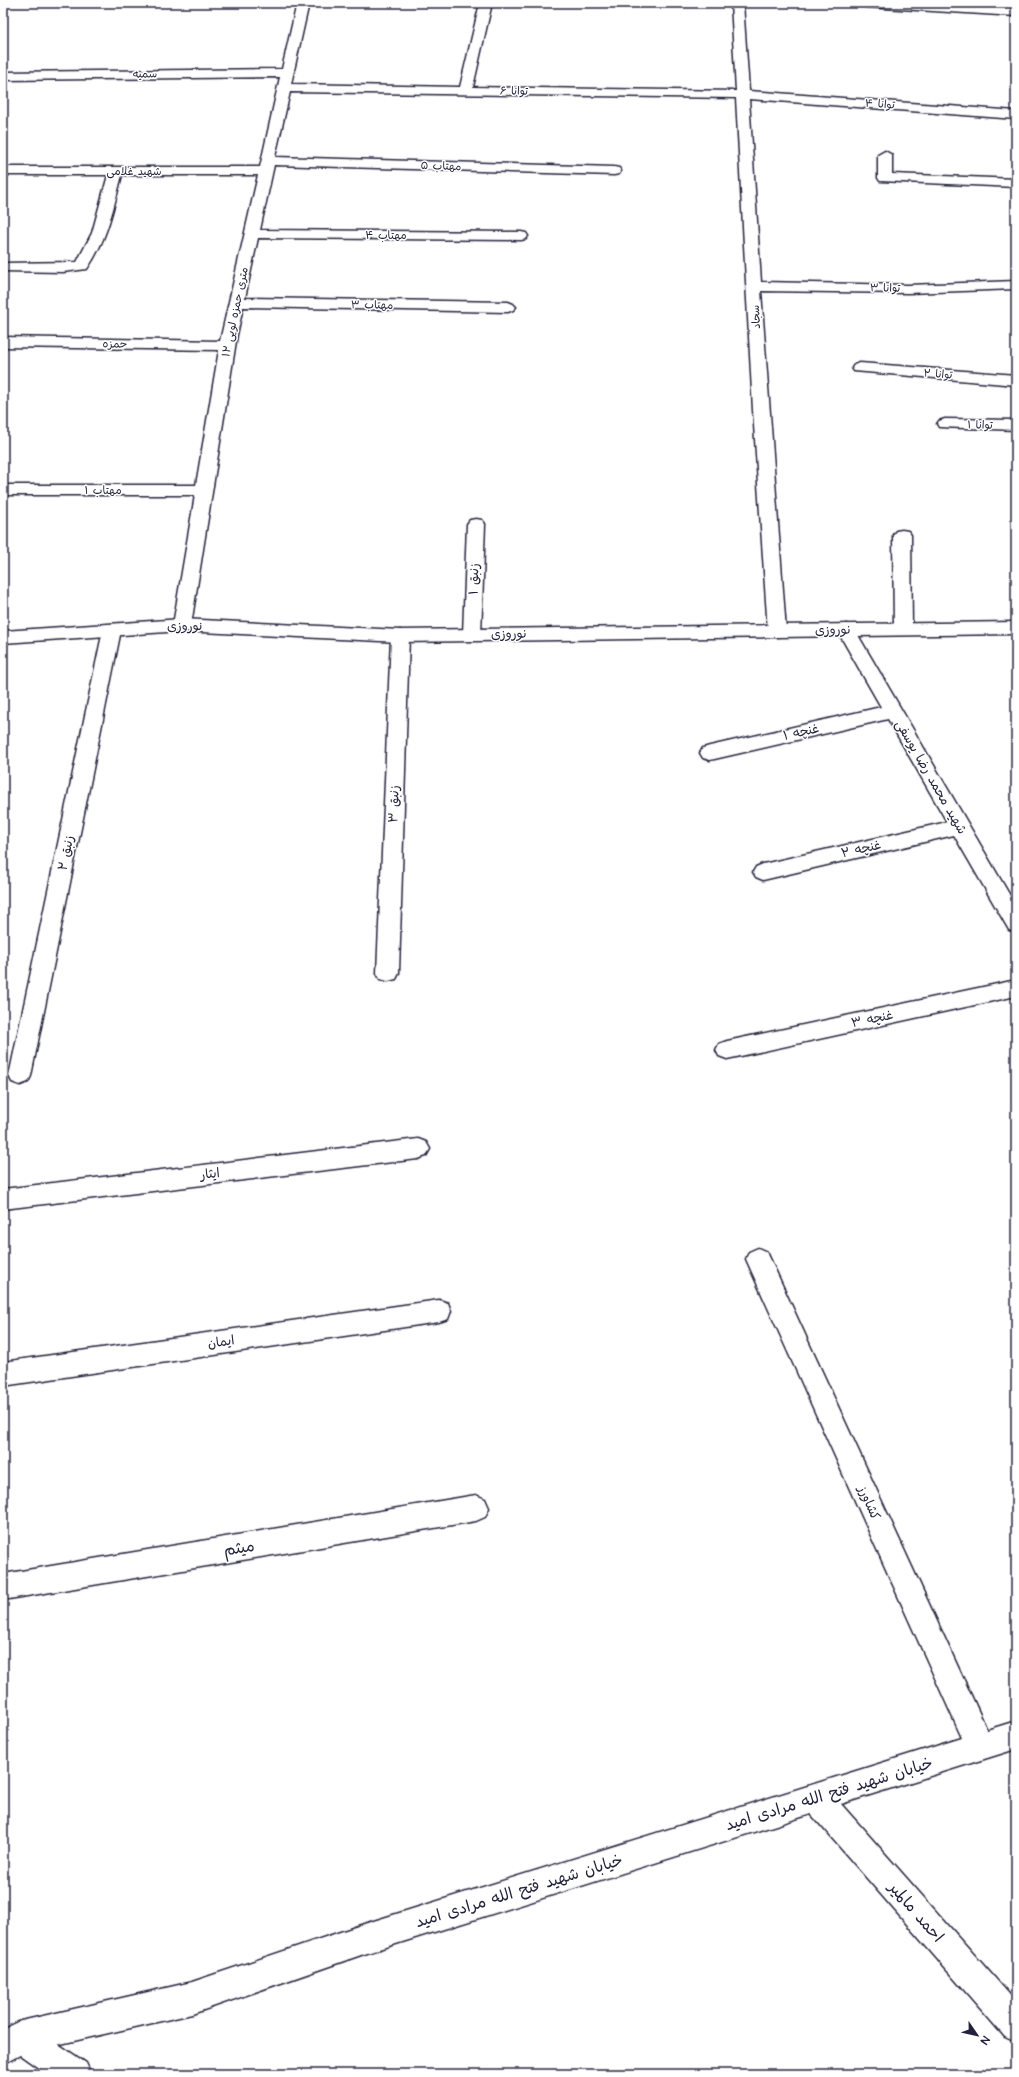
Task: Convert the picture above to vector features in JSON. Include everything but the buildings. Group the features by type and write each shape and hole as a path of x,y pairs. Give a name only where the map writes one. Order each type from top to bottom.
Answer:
{"street":[{"name":"۱۲ متری حمزه لویی","path":"182,625 227,346 303,3"},
{"path":"466,91 486,3"},
{"name":"سجاد","path":"738,3 776,631"},
{"path":"866,3 1016,12"},
{"name":"سمیه","path":"3,76 288,73"},
{"name":"توانا ۶","path":"284,88 744,95"},
{"name":"توانا ۴","path":"744,95 1016,115"},
{"path":"885,155 885,178 1016,183"},
{"name":"مهتاب ۵","path":"266,166 614,171"},
{"name":"شهید غلامی","path":"3,171 116,171 266,166"},
{"path":"3,267 63,268 82,266 89,257 104,217 116,171"},
{"name":"مهتاب ۴","path":"252,234 521,236"},
{"name":"توانا ۳","path":"754,286 908,288 1016,285"},
{"name":"مهتاب ۳","path":"236,302 508,307"},
{"name":"حمزه","path":"3,342 227,346"},
{"name":"توانا ۲","path":"860,368 1016,380"},
{"name":"توانا ۱","path":"945,424 1016,425"},
{"name":"مهتاب ۱","path":"3,490 204,490"},
{"name":"زنبق ۱","path":"472,635 476,524"},
{"path":"902,535 902,629"},
{"name":"نوروزی","path":"3,637 182,625 400,636 1016,628"},
{"name":"زنبق ۲","path":"20,1076 112,630"},
{"name":"شهید محمد رضا یوسفی","path":"846,630 1016,924"},
{"name":"زنبق ۳","path":"388,973 400,636"},
{"name":"غنچه ۱","path":"710,753 893,710"},
{"name":"غنچه ۲","path":"763,872 960,826"},
{"name":"غنچه ۳","path":"727,1050 1016,988"},
{"name":"ایثار","path":"3,1199 418,1149"},
{"name":"کشاورز","path":"758,1259 980,1746"},
{"name":"ایمان","path":"3,1374 439,1311"},
{"name":"میثم","path":"3,1587 476,1508"},
{"name":"خیابان شهید فتح الله مرادی امید","path":"12,2043 192,1998 364,1939 1016,1735"},
{"name":"احمد مالمیر","path":"816,1798 1016,2026"},
{"path":"12,2043 75,2074"}]}
